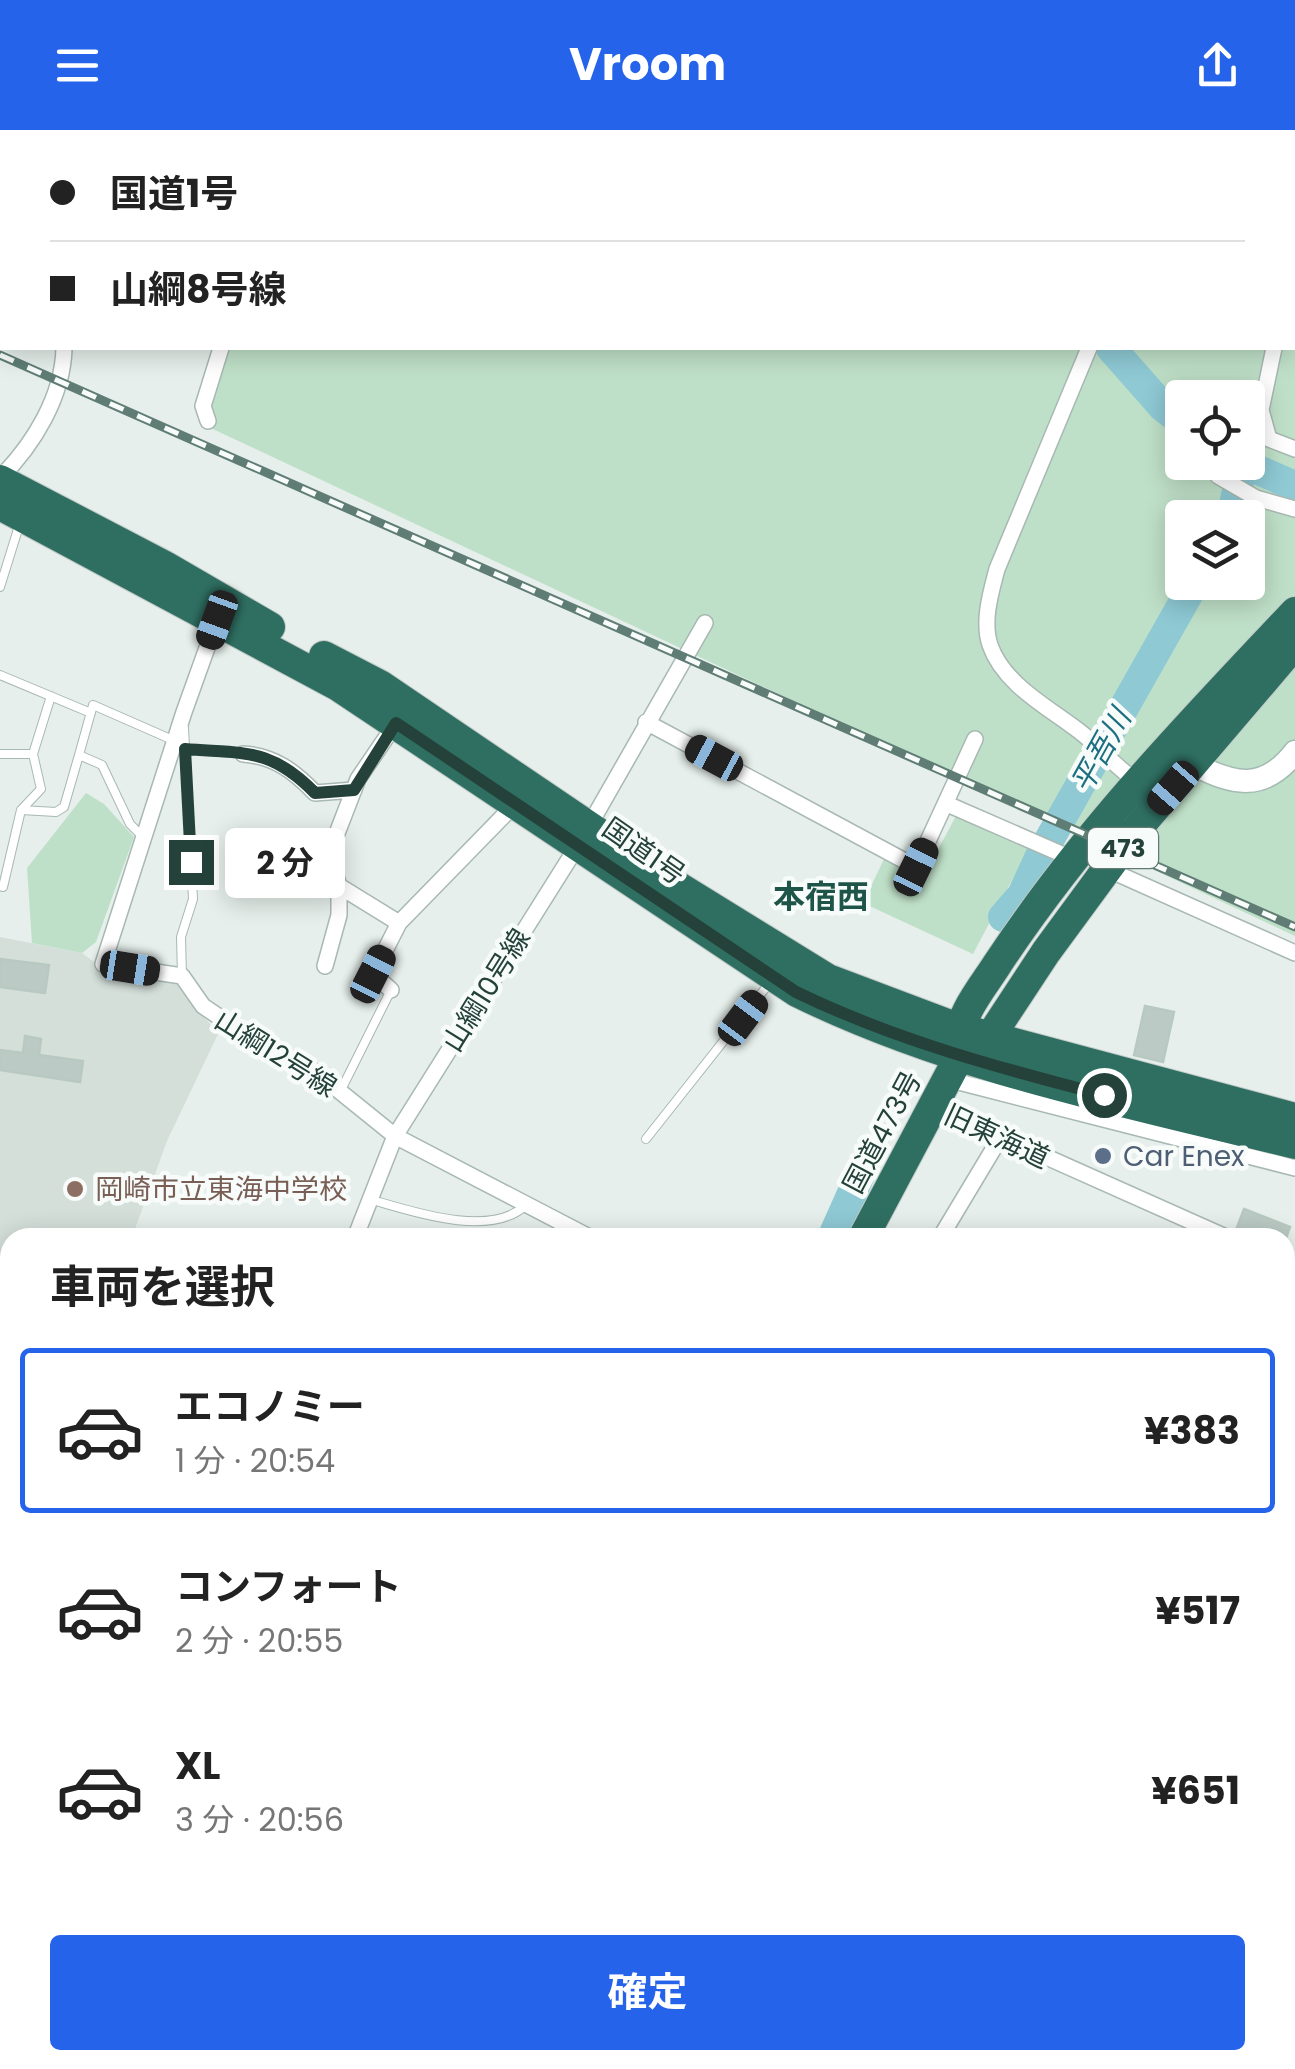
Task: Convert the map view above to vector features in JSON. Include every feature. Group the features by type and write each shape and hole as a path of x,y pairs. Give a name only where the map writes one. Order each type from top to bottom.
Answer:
{"highway":[{"name":"国道1号","path":"0,479 380,685 774,977 838,1013 955,1055 1267,1145"},
{"name":"国道1号","path":"11,511 338,686 516,803 674,884 955,1055"},
{"name":"473","path":"955,1055 1020,930 1127,775 1295,612"},
{"name":"473","path":"955,1055 990,1037 1107,869 1295,644"},
{"path":"990,1037 1295,1118"},
{"name":"国道473号","path":"868,1228 955,1055"}],"street":[{"path":"0,479 17,461 53,401 64,366 64,350"},
{"path":"208,422 203,406 221,350"},
{"path":"1088,350 997,568 988,604 989,643 1008,676 1088,738 1127,775"},
{"path":"1274,350 1261,410 1269,439 1295,449"},
{"path":"1225,480 1256,498 1295,509"},
{"path":"182,976 103,964 144,838 180,745 184,712 217,620"},
{"name":"山綱10号線","path":"358,1228 394,1136 583,835 705,623"},
{"path":"646,722 916,867 975,739"},
{"path":"324,966 339,915 339,886 329,854 354,790 396,723"},
{"path":"1194,764 1235,782 1259,780 1281,770 1295,752"},
{"path":"243,754 264,756 294,772 315,793 354,790"},
{"path":"391,990 373,974 399,922 516,803"},
{"path":"946,804 1068,857"},
{"path":"1107,869 1295,953"},
{"path":"339,886 399,922"},
{"name":"山綱12号線","path":"182,976 202,1006 317,1074 394,1136 573,1228"},
{"path":"955,1055 1090,1116 1267,1145 1295,1168"},
{"path":"1072,1087 1090,1116"},
{"name":"旧東海道","path":"932,1106 1205,1228"},
{"path":"946,1228 1000,1138"}],"lane":[{"path":"0,587 11,511"},
{"path":"0,674 91,714"},
{"path":"0,886 3,887 21,810 41,789 33,754 51,696"},
{"path":"21,810 56,812 64,807 93,705 180,745 243,754"},
{"path":"180,745 193,900 180,937 182,976"},
{"path":"0,754 33,754"},
{"path":"79,756 102,765 130,824 144,838"},
{"path":"646,1139 774,977"},
{"path":"340,1092 391,990"},
{"path":"368,1199 450,1221 514,1217 529,1203"}],"shaded area":[{"name":"岡崎市立東海中学校","path":"0,937 82,953 114,977 176,982 218,1034 167,1141 135,1228 0,1228"}],"green space":[{"path":"220,350 1295,350 1295,936 202,424"},
{"path":"86,793 104,804 134,837 96,942 82,953 32,943 27,868"},
{"path":"958,812 1030,846 973,954 863,903 884,859 922,880"}],"building":[{"path":"0,959 49,965 45,993 0,987"},
{"path":"1145,1006 1174,1012 1163,1062 1134,1055"},
{"path":"25,1036 41,1039 39,1055 83,1061 80,1082 0,1070 0,1050 23,1053"},
{"path":"1244,1209 1290,1227 1290,1228 1237,1228"}],"waterway":[{"path":"1113,350 1165,409"},
{"path":"1265,473 1295,486"},
{"name":"平吾川","path":"1235,500 1239,480"},
{"name":"平吾川","path":"1003,917 1022,895 1040,856 1185,600"},
{"name":"平吾川","path":"836,1228 861,1173"}],"railway":[{"path":"0,355 1295,927"}],"place":[{"name":"Car Enex","path":"1103,1156"},
{"name":"岡崎市立東海中学校","path":"75,1189"}],"district":[{"name":"本宿西","path":"821,897"}],"route":[{"path":"191,862 185,749 264,756 294,772 315,793 338,792 354,790 396,723 796,992 838,1013 959,1057 1104,1095"}]}
